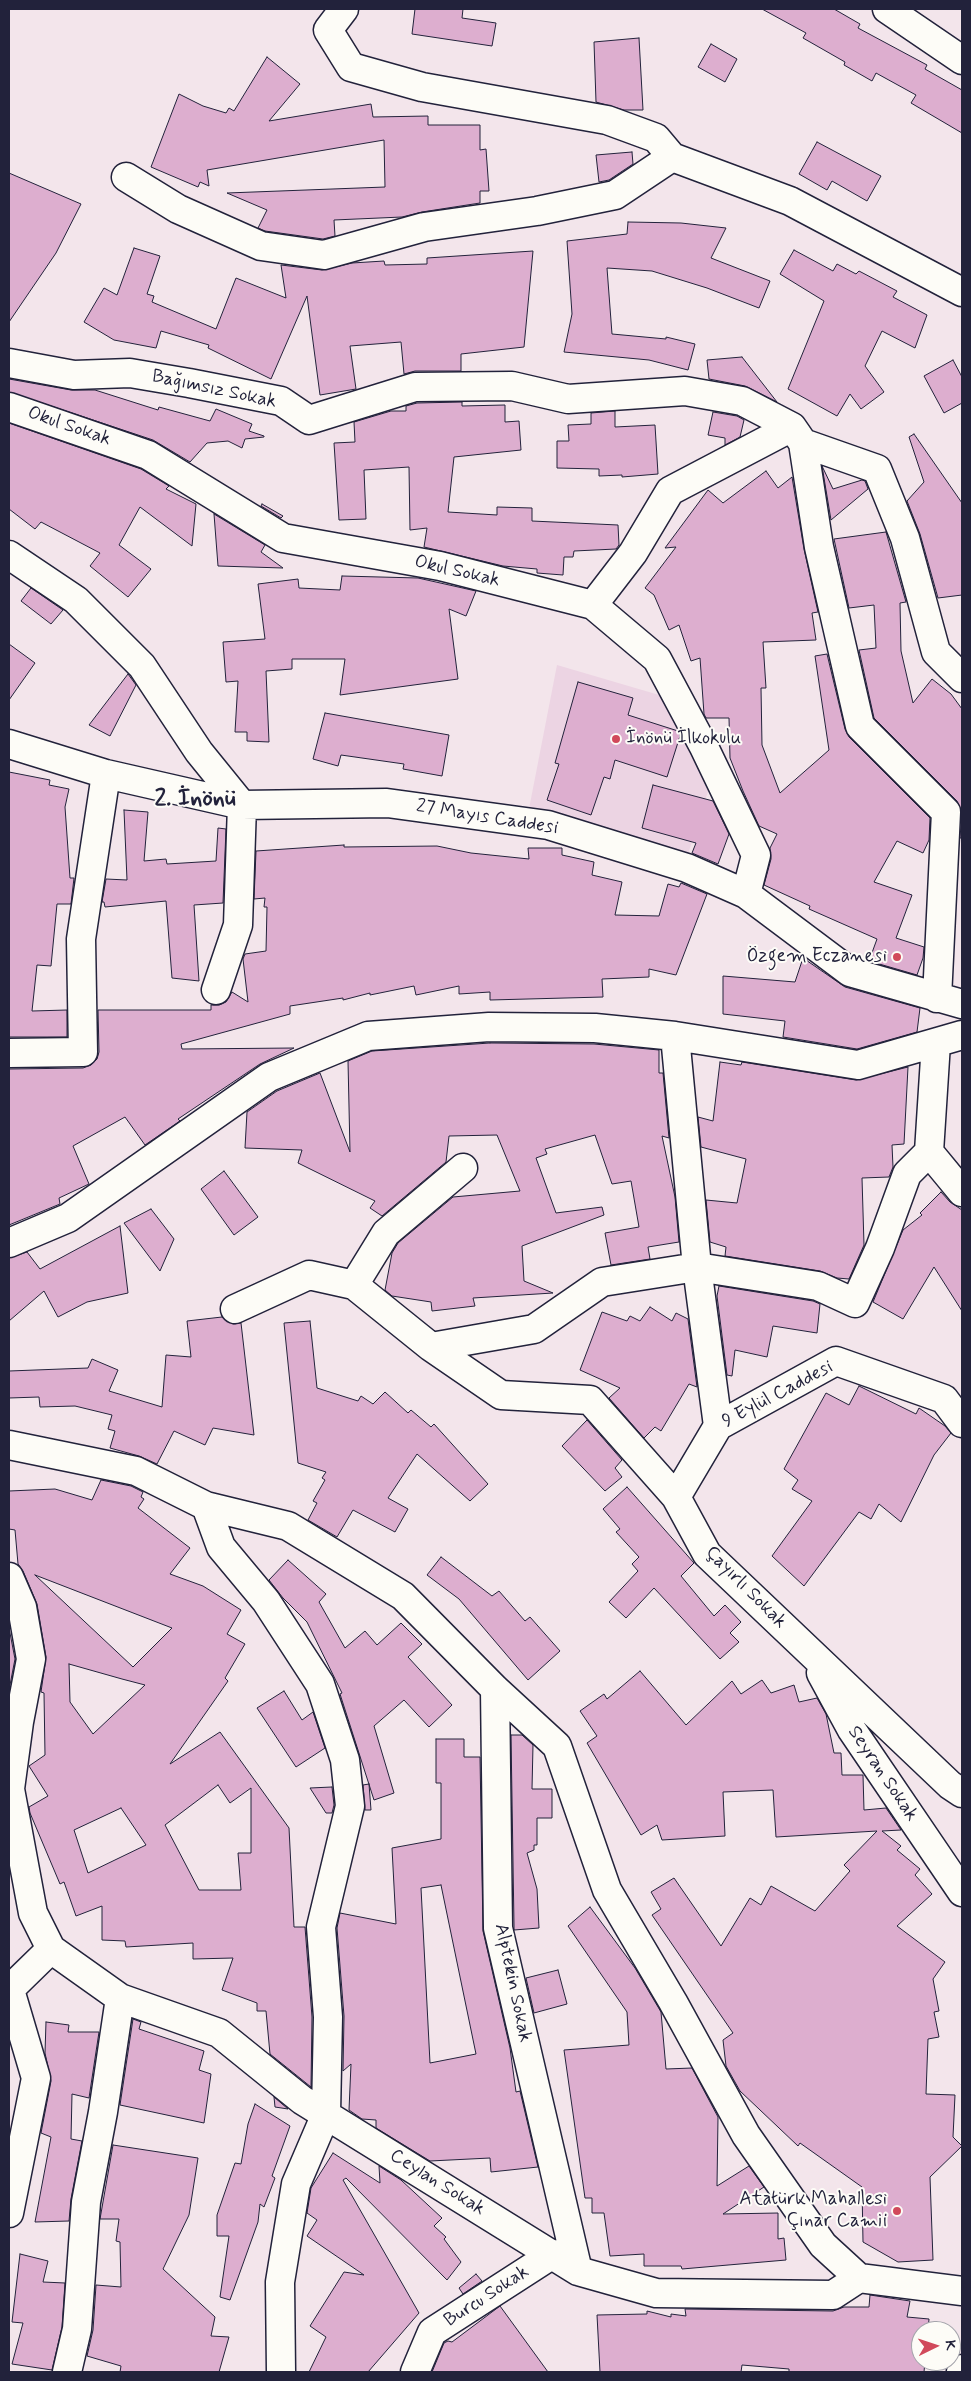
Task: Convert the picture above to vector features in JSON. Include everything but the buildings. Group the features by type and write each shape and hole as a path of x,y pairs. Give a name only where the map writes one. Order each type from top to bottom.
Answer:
{"street":[{"path":"344,9 328,30 351,66 422,87 607,120 656,138 672,157 790,202 962,292"},
{"path":"887,9 962,60"},
{"path":"126,176 178,209 260,246 324,255 424,227 537,210 614,195 672,157"},
{"name":"Bağımsız Sokak","path":"9,363 74,375 130,373 189,382 281,401 310,420 415,387 512,386 568,399 685,392 742,401 797,435"},
{"name":"Okul Sokak","path":"9,407 148,454 283,538 440,566 593,604 657,659 704,747 756,855 746,894"},
{"path":"593,604 633,553 670,491 797,435 877,469 905,538 936,652 962,678"},
{"path":"797,435 819,547 860,726 946,812 949,1001"},
{"path":"9,555 76,600 142,666 200,752 242,805 238,925 216,990"},
{"name":"27 Mayıs Caddesi","path":"9,744 106,774 242,805 387,803 548,825 687,868 746,894 850,972 949,1001"},
{"path":"9,1052 83,1052 81,939 106,774"},
{"path":"9,1243 68,1218 268,1077 368,1036 509,1027 595,1028 675,1036 858,1065 962,1035"},
{"path":"675,1036 697,1267 718,1426"},
{"path":"431,1347 534,1329 602,1282 697,1267 818,1286 855,1303 880,1248 907,1174 929,1152 936,1043"},
{"path":"929,1152 962,1192"},
{"path":"235,1309 309,1275 354,1285 386,1233 463,1168"},
{"name":"Çayırlı Sokak","path":"354,1285 431,1347 501,1395 590,1400 676,1498 707,1554 950,1785 962,1793"},
{"name":"9 Eylül Caddesi","path":"676,1498 718,1426 836,1361 944,1399 962,1423"},
{"path":"9,1445 136,1471 206,1506 288,1526 403,1596 495,1689 557,1746 606,1890 673,2002 746,2135 823,2245 860,2278 962,2291"},
{"path":"206,1506 221,1547 266,1601 320,1684 345,1760 350,1806 321,1927 328,2017 326,2114 296,2184 280,2282 281,2372"},
{"path":"9,1577 22,1607 31,1659 19,1722 10,1789 33,1913 51,1949 9,1990 36,2078 9,2213"},
{"name":"Seyran Sokak","path":"809,1651 852,1730 962,1892"},
{"name":"Alptekin Sokak","path":"495,1689 498,1928 578,2271"},
{"name":"Ceylan Sokak","path":"51,1949 120,1998 219,2032 302,2100 578,2271 656,2293 833,2295 860,2278"},
{"path":"66,2372 77,2329 86,2202 103,2112 120,1998"},
{"name":"Burcu Sokak","path":"415,2372 432,2332 553,2254"}],"shaded area":[{"name":"İnönü İlkokulu","path":"557,665 666,697 711,782 688,854 528,814"}],"place":[{"name":"İnönü İlkokulu","path":"616,739"},
{"name":"Özgem Eczanesi","path":"897,957"},
{"name":"Atatürk Mahallesi Çınar Camii","path":"897,2211"}],"district":[{"name":"2. İnönü","path":"195,800"}]}
